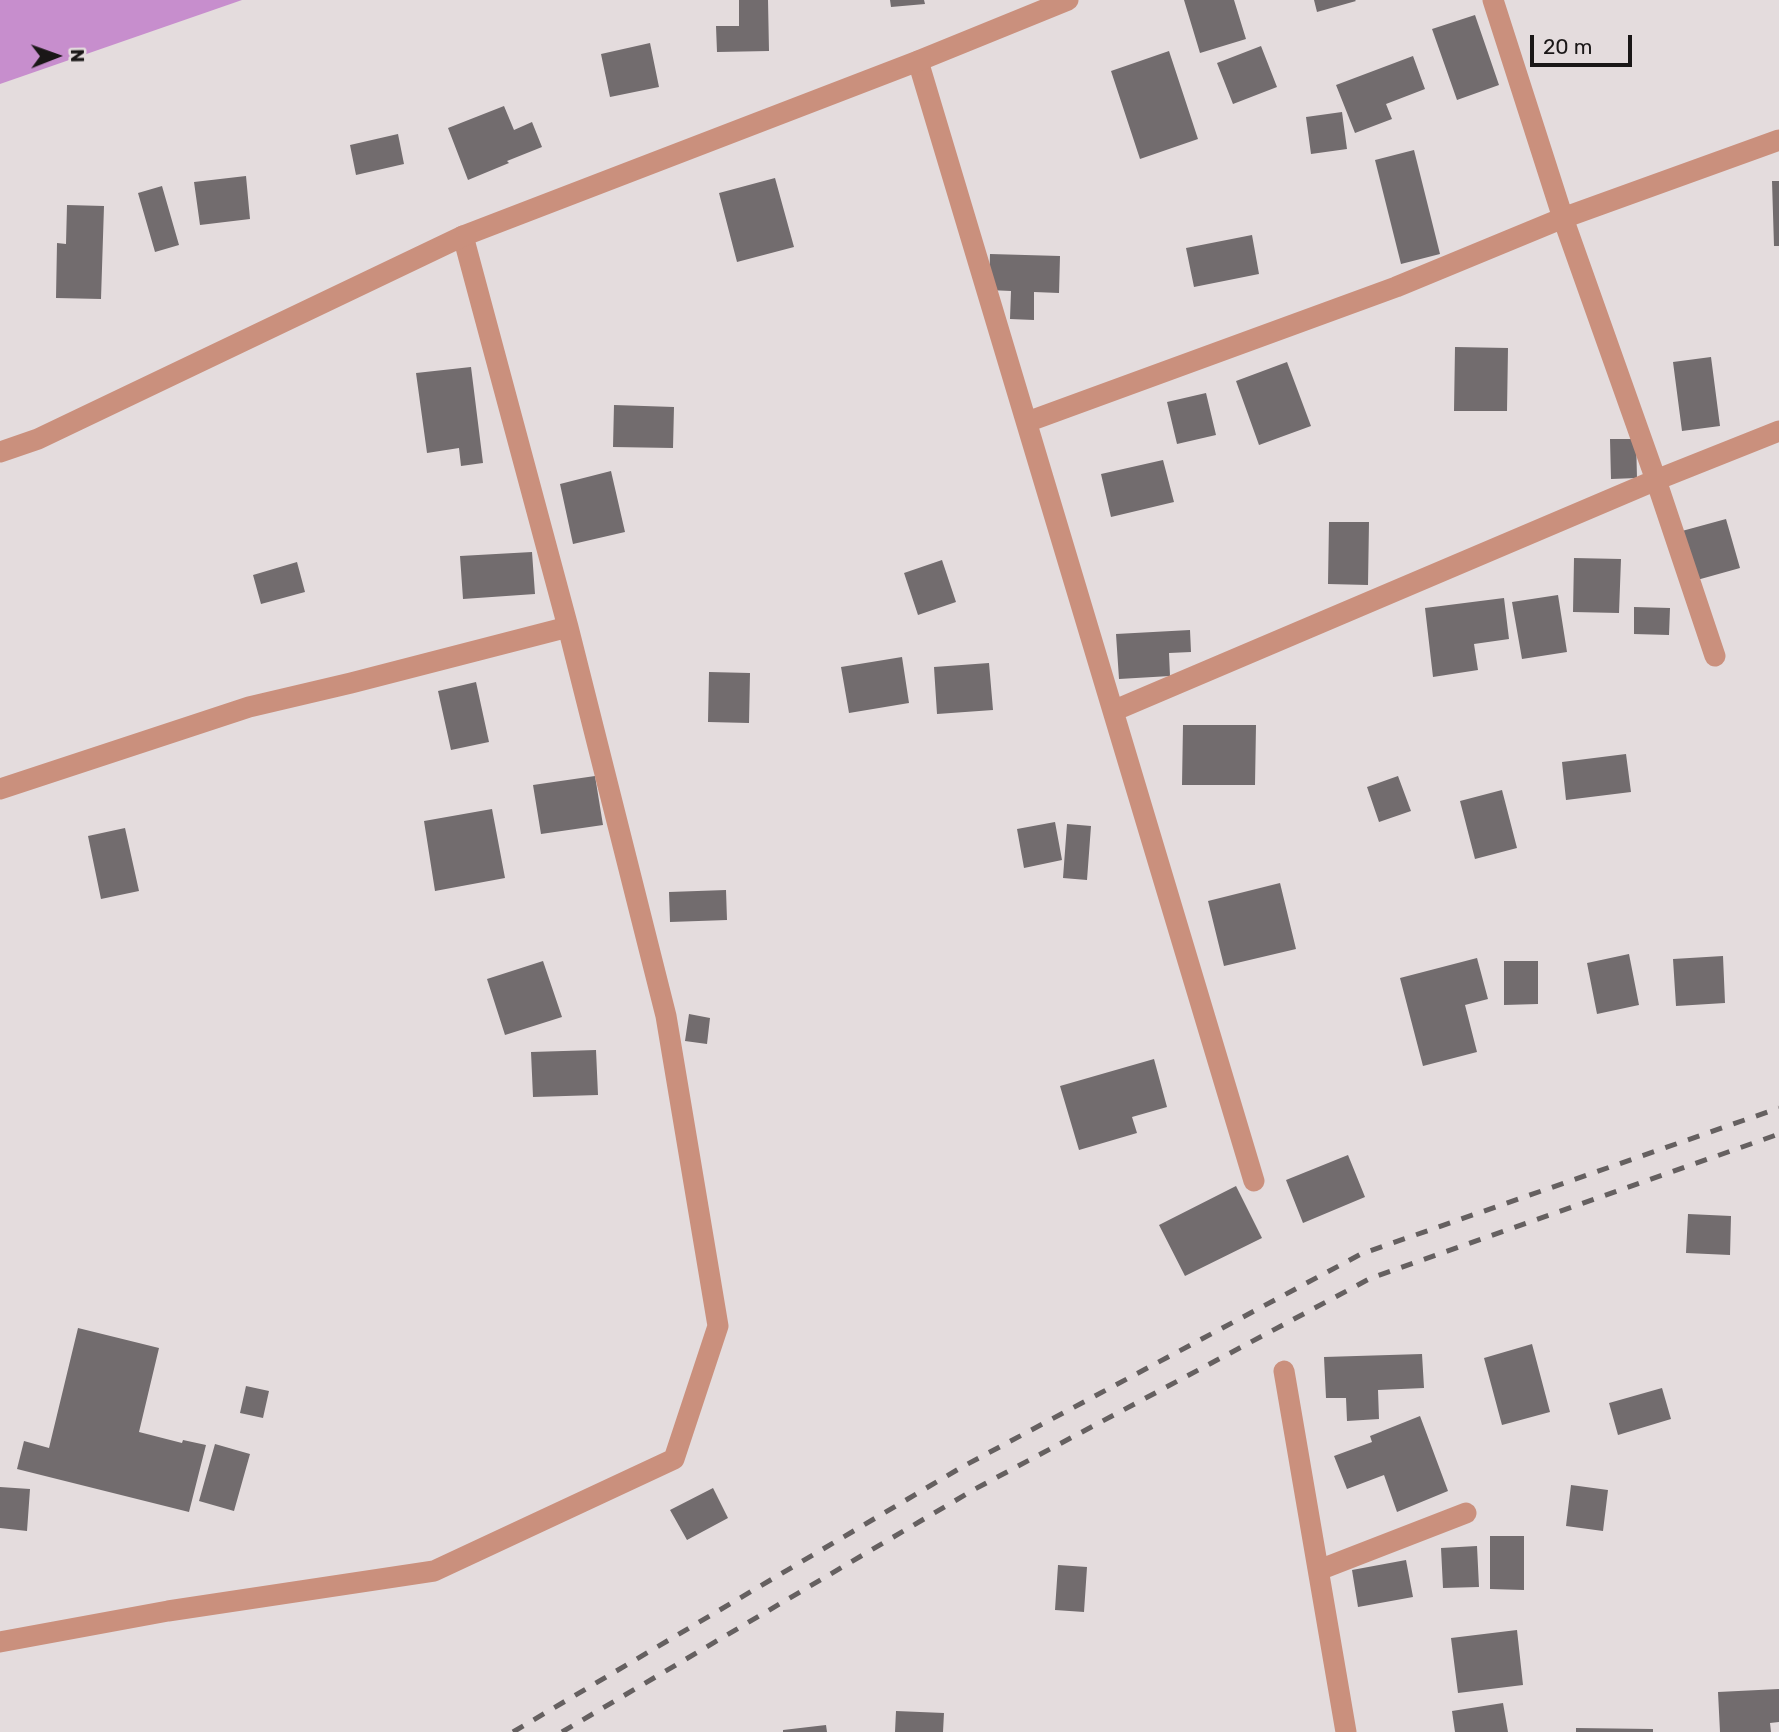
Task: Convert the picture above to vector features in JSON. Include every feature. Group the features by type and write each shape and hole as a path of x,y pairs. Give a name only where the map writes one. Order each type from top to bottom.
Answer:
{"street":[{"path":"0,452 38,439 463,236 918,61 1068,0"},
{"path":"1493,0 1563,218 1715,656"},
{"path":"918,61 1254,1181"},
{"path":"1027,422 1396,287 1563,218 1779,140"},
{"path":"0,1643 168,1611 434,1571 674,1459 718,1326 666,1016 568,627 463,236"},
{"path":"1113,711 1656,480 1779,431"},
{"path":"0,789 249,707 568,627"},
{"path":"1284,1371 1346,1732"},
{"path":"1318,1570 1465,1513"}],"shaded area":[{"path":"0,0 242,0 0,84"}],"building":[{"path":"739,0 768,0 769,51 717,52 716,26 739,26"},
{"path":"890,0 924,0 925,4 891,7"},
{"path":"1184,0 1234,0 1246,39 1200,53"},
{"path":"1314,0 1355,0 1356,1 1317,12"},
{"path":"1475,15 1499,85 1457,100 1432,29"},
{"path":"650,43 659,87 610,97 601,54"},
{"path":"1261,46 1277,87 1233,104 1217,63"},
{"path":"1169,51 1198,139 1140,159 1111,71"},
{"path":"1413,56 1425,89 1386,104 1392,119 1355,133 1336,85"},
{"path":"504,106 514,130 532,122 542,147 468,180 448,128"},
{"path":"1342,112 1347,149 1311,154 1306,117"},
{"path":"398,134 404,164 356,175 350,145"},
{"path":"1414,150 1440,254 1401,264 1375,160"},
{"path":"246,176 250,219 200,225 194,182"},
{"path":"775,178 794,247 737,262 719,193"},
{"path":"1772,181 1779,181 1779,246 1774,246"},
{"path":"162,186 179,245 155,252 138,193"},
{"path":"67,205 104,206 101,299 56,298 57,243 66,244"},
{"path":"1252,235 1259,274 1194,287 1186,248"},
{"path":"990,254 1060,256 1059,293 1034,292 1034,320 1010,319 1011,291 989,290"},
{"path":"1455,347 1508,348 1507,411 1454,411"},
{"path":"1711,357 1720,426 1682,431 1673,362"},
{"path":"1287,362 1311,426 1259,445 1236,381"},
{"path":"471,367 483,463 461,466 459,448 427,453 416,373"},
{"path":"1206,393 1216,435 1177,444 1167,402"},
{"path":"614,405 674,407 673,448 613,447"},
{"path":"1610,439 1636,439 1637,478 1611,479"},
{"path":"1163,460 1174,502 1111,517 1101,474"},
{"path":"611,471 625,532 573,544 560,484"},
{"path":"1726,519 1740,568 1697,580 1682,531"},
{"path":"1329,522 1369,522 1368,585 1328,584"},
{"path":"532,552 535,594 463,599 460,556"},
{"path":"1574,558 1621,559 1619,613 1573,612"},
{"path":"942,560 956,602 918,615 904,573"},
{"path":"297,562 305,592 261,604 253,575"},
{"path":"1558,595 1567,652 1522,659 1512,602"},
{"path":"1504,598 1509,639 1474,644 1478,670 1433,677 1425,608"},
{"path":"1634,607 1670,608 1669,635 1634,634"},
{"path":"1190,630 1191,652 1169,653 1170,676 1119,679 1116,634"},
{"path":"902,657 909,703 849,713 841,667"},
{"path":"989,663 993,710 937,714 934,667"},
{"path":"709,672 750,673 749,723 708,722"},
{"path":"476,682 489,742 451,750 438,691"},
{"path":"1183,725 1256,725 1255,785 1182,785"},
{"path":"1626,754 1631,792 1566,800 1562,762"},
{"path":"595,776 603,825 541,834 533,785"},
{"path":"1398,776 1411,811 1379,822 1367,787"},
{"path":"1502,790 1517,848 1475,859 1460,801"},
{"path":"492,809 505,878 435,891 424,821"},
{"path":"1055,822 1062,860 1024,868 1017,829"},
{"path":"1067,824 1091,826 1087,880 1063,878"},
{"path":"125,828 139,891 101,899 88,836"},
{"path":"1280,883 1296,949 1224,966 1208,901"},
{"path":"726,890 727,920 670,922 669,892"},
{"path":"1629,954 1639,1005 1597,1014 1587,963"},
{"path":"1723,956 1725,1003 1676,1006 1673,959"},
{"path":"1477,958 1488,999 1465,1005 1477,1052 1423,1066 1400,978"},
{"path":"543,961 562,1017 505,1035 487,979"},
{"path":"1504,961 1538,961 1538,1004 1504,1005"},
{"path":"689,1014 710,1018 707,1044 685,1041"},
{"path":"596,1050 598,1095 533,1097 531,1052"},
{"path":"1154,1059 1167,1107 1132,1117 1137,1133 1079,1150 1060,1086"},
{"path":"1348,1155 1365,1197 1303,1223 1286,1180"},
{"path":"1236,1186 1262,1238 1185,1276 1159,1225"},
{"path":"1688,1214 1731,1216 1730,1255 1686,1253"},
{"path":"78,1328 159,1348 139,1432 182,1443 183,1440 206,1445 189,1512 17,1469 24,1441 49,1448"},
{"path":"1532,1344 1550,1412 1502,1425 1484,1358"},
{"path":"1422,1354 1424,1388 1378,1390 1379,1419 1347,1421 1346,1398 1326,1398 1324,1357"},
{"path":"246,1386 269,1391 263,1418 240,1413"},
{"path":"1662,1388 1671,1419 1618,1435 1609,1403"},
{"path":"1420,1416 1448,1491 1397,1512 1384,1475 1347,1489 1334,1456 1372,1442 1370,1436"},
{"path":"215,1444 250,1454 234,1511 199,1501"},
{"path":"1571,1485 1608,1490 1603,1531 1566,1526"},
{"path":"0,1487 30,1489 27,1531 0,1528"},
{"path":"713,1488 728,1518 687,1540 670,1510"},
{"path":"1490,1536 1524,1536 1524,1590 1490,1589"},
{"path":"1477,1546 1479,1587 1443,1588 1441,1548"},
{"path":"1406,1560 1413,1597 1358,1607 1352,1570"},
{"path":"1058,1565 1087,1567 1084,1612 1055,1610"},
{"path":"1517,1630 1523,1685 1458,1693 1451,1638"},
{"path":"1779,1689 1779,1722 1770,1723 1771,1732 1720,1732 1718,1692"},
{"path":"1503,1703 1508,1732 1455,1732 1452,1711"},
{"path":"896,1711 944,1713 943,1732 895,1732"},
{"path":"826,1725 827,1732 783,1732 783,1730"},
{"path":"1576,1728 1653,1729 1653,1732 1576,1732"}],"railway":[{"path":"513,1732 962,1467 1361,1254 1779,1108"},
{"path":"562,1732 975,1489 1371,1278 1779,1134"}]}
